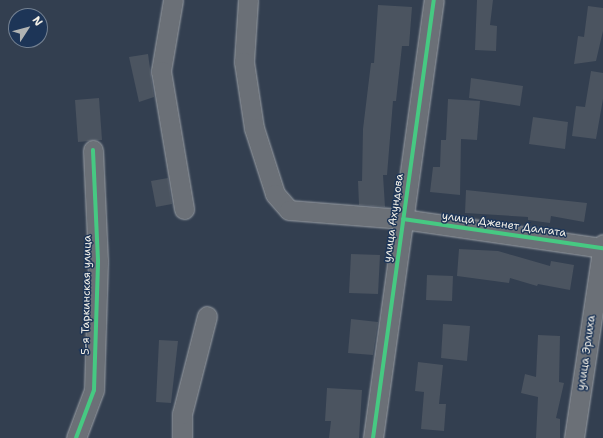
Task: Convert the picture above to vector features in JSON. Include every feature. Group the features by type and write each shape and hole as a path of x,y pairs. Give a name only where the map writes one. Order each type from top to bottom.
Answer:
{"street":[{"path":"173,0 161,71 184,209"},
{"name":"улица Ахундова","path":"248,0 246,83 254,128 281,204 289,210 403,219"},
{"name":"улица Ахундова","path":"373,438 434,0"},
{"name":"5-я Таркинская улица","path":"76,438 94,390 98,261 93,150"},
{"name":"улица Дженет Далгата","path":"403,219 603,247"},
{"name":"улица Эрлиха","path":"574,438 603,247"},
{"path":"182,438 182,414 207,316"}],"building":[{"path":"477,0 493,0 490,25 497,26 496,51 475,50"},
{"path":"378,5 412,7 409,46 402,46 396,101 393,101 387,175 383,175 385,207 359,205 358,181 362,181 363,129 371,63 374,63"},
{"path":"588,6 603,8 603,31 596,61 574,64 578,36 584,37"},
{"path":"148,54 154,97 139,102 129,57"},
{"path":"591,71 603,73 603,99 596,139 572,136 576,106 585,107"},
{"path":"471,78 523,86 520,106 469,98"},
{"path":"99,98 102,140 78,142 75,100"},
{"path":"448,99 480,101 477,140 461,139 460,195 430,192 433,167 440,167 441,140 446,140"},
{"path":"533,117 568,122 565,149 529,144"},
{"path":"168,178 172,204 156,207 151,181"},
{"path":"466,190 587,203 584,222 551,216 550,223 528,220 528,217 465,213"},
{"path":"459,249 498,251 550,266 551,261 574,265 570,290 538,284 537,286 510,278 509,283 457,276"},
{"path":"351,254 380,255 378,294 349,293"},
{"path":"427,275 453,276 452,301 426,300"},
{"path":"351,319 378,322 373,355 348,353"},
{"path":"443,324 470,326 467,361 441,358"},
{"path":"538,335 560,336 559,382 564,383 556,418 560,419 560,438 536,438 538,397 521,393 525,374 536,377"},
{"path":"159,340 178,341 171,403 156,402"},
{"path":"418,362 443,365 439,404 446,404 444,431 421,429 424,392 415,391"},
{"path":"327,388 362,390 359,438 329,438 331,421 325,421"}],"cycle path":[{"path":"373,438 434,0"},
{"path":"76,438 94,390 98,261 93,150"},
{"path":"403,219 603,248"}]}
